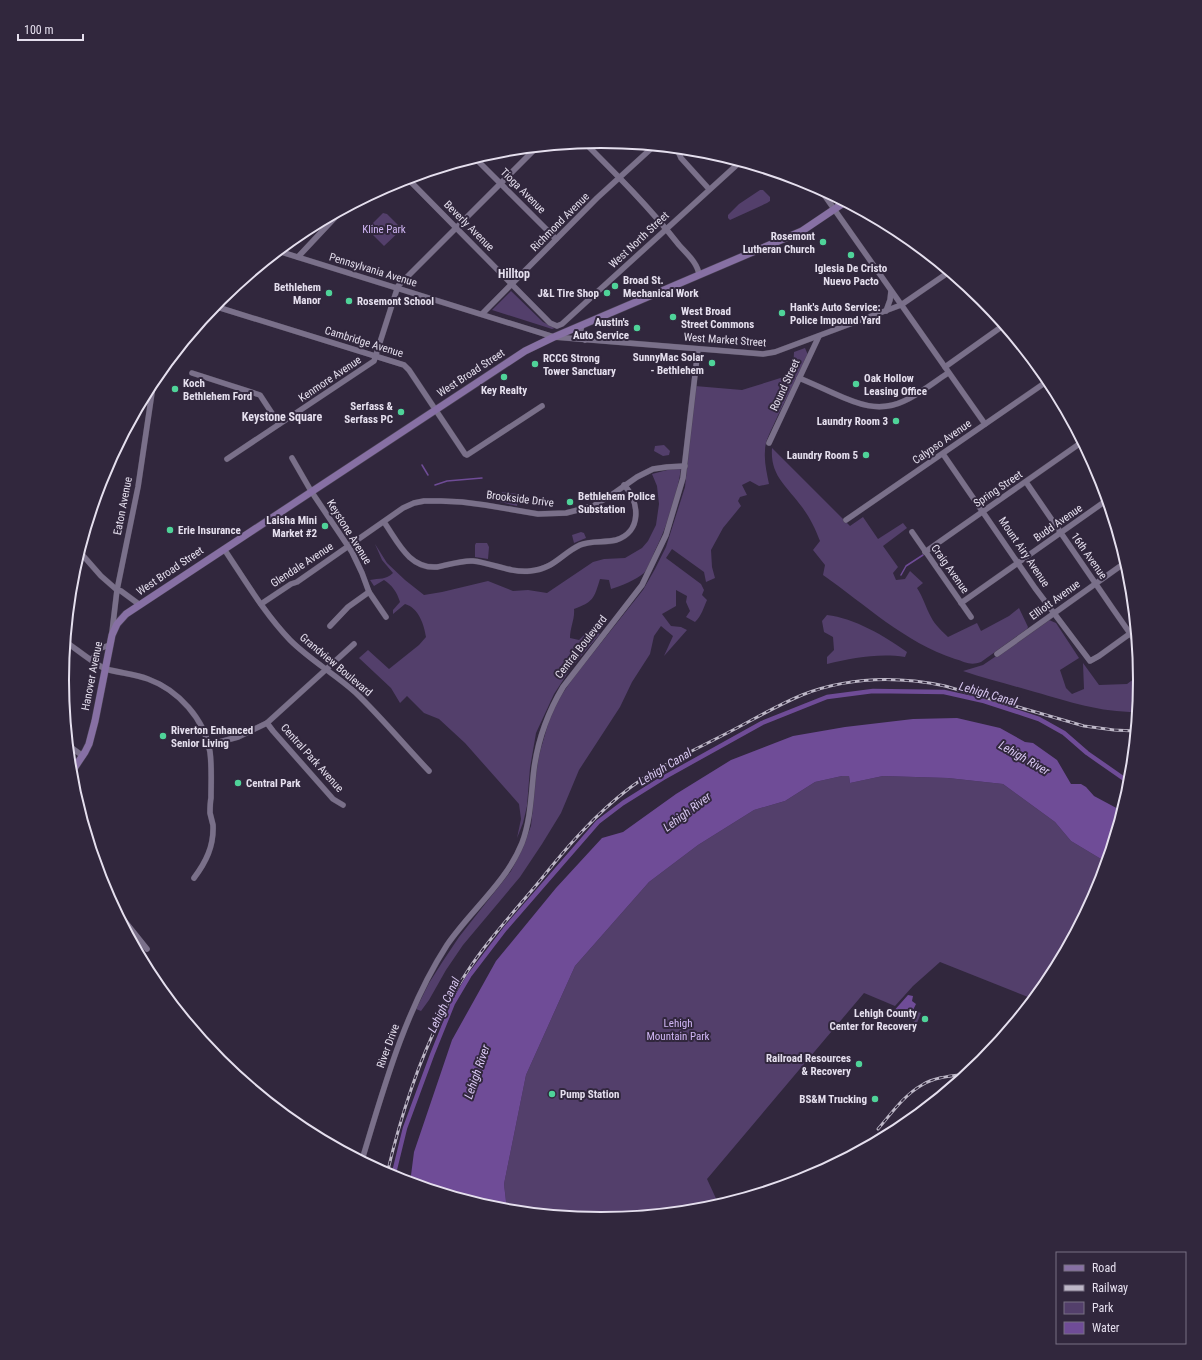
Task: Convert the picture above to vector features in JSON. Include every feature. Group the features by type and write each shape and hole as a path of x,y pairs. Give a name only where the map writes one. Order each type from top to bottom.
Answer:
{"main road":[{"name":"West Broad Street","path":"133,609 525,351 554,337 802,231 841,205"},
{"name":"Hanover Avenue","path":"76,766 87,748 92,732 112,635 120,620 133,609"}],"street":[{"path":"590,148 666,228 695,265 699,275"},
{"name":"Richmond Avenue","path":"482,314 597,198 649,151"},
{"name":"Kenmore Avenue","path":"227,459 374,361 397,288 531,153"},
{"path":"680,154 681,158 709,189"},
{"name":"Tioga Avenue","path":"480,162 556,239"},
{"name":"West North Street","path":"550,323 556,326 562,324 736,165"},
{"name":"Beverly Avenue","path":"412,183 550,323"},
{"path":"827,199 985,424"},
{"path":"298,257 331,221"},
{"name":"Pennsylvania Avenue","path":"284,253 554,337"},
{"name":"West Market Street","path":"554,337 763,354 771,353 901,305 945,275"},
{"path":"886,311 890,300 891,291"},
{"name":"Cambridge Avenue","path":"221,308 401,363 408,368 465,454 469,455 542,406"},
{"path":"582,325 580,333 584,340"},
{"path":"944,367 1000,328"},
{"name":"Round Street","path":"769,443 819,336"},
{"name":"Central Boulevard","path":"448,945 501,880 522,843 528,822 536,754 548,714 562,687 635,595 648,575 666,535 683,478 698,349"},
{"path":"799,378 856,403 867,406 881,407 892,406 905,401 948,372"},
{"path":"192,373 260,395 279,424"},
{"name":"Calypso Avenue","path":"846,520 1043,384"},
{"name":"Eaton Avenue","path":"112,635 117,590 138,486 152,396"},
{"name":"Spring Street","path":"925,552 1078,445"},
{"name":"Mount Airy Avenue","path":"942,454 1054,613 1090,661 1131,633"},
{"name":"Keystone Avenue","path":"292,458 311,491 358,562 370,592 386,617"},
{"name":"Brookside Drive","path":"414,503 424,501 462,502 538,514 575,512 593,506 610,496 637,476 667,467 684,466"},
{"name":"16th Avenue","path":"1026,482 1130,630"},
{"path":"384,522 411,559 421,566 432,568 471,561 513,570 534,571 554,564 580,546 614,540 629,532 634,524 637,514 635,503 624,486"},
{"name":"Glendale Avenue","path":"261,604 349,547 404,508 414,503"},
{"name":"Budd Avenue","path":"961,603 1103,503"},
{"name":"Craig Avenue","path":"912,532 971,617"},
{"name":"Grandview Boulevard","path":"224,549 261,604 291,640 308,656 327,669 357,694 429,772"},
{"path":"84,556 117,590 121,591 140,605"},
{"name":"Elliott Avenue","path":"997,654 1121,566"},
{"path":"330,626 348,607 370,592"},
{"path":"208,745 238,737 267,723 354,644"},
{"path":"70,645 105,668 148,679 172,692 181,699 202,728 208,745 211,768 210,812 213,825 213,839 206,860 194,878"},
{"path":"92,659 101,648 110,645"},
{"name":"Central Park Avenue","path":"267,723 333,799 343,804"},
{"path":"74,750 83,756"},
{"path":"132,931 147,949"},
{"name":"River Drive","path":"363,1156 388,1075 404,1032 429,977 448,945"}],"green space":[{"path":"760,190 763,190 770,197 770,201 730,220 728,218 728,215 739,204"},
{"name":"Kline Park","path":"383,213 387,214 402,229 384,246 367,229"},
{"path":"511,291 543,322 555,328 552,329 492,310"},
{"path":"805,348 808,355 778,415 766,444 765,459 769,484 759,486 750,481 742,485 747,495 740,497 738,501 741,506 723,528 711,550 712,567 715,578 706,582 704,572 672,549 666,558 701,584 704,590 702,595 707,600 701,614 695,622 686,617 690,611 686,602 687,596 676,590 676,606 662,614 671,626 681,627 687,630 664,656 673,636 661,626 654,636 650,654 632,682 620,707 579,770 561,813 542,844 520,877 463,945 421,1011 416,1009 429,983 443,961 459,937 511,871 521,851 531,826 539,755 550,717 558,700 573,678 643,590 666,547 685,487 695,386 742,390 790,375 793,370 794,352"},
{"path":"664,445 670,451 669,455 663,456 654,451 655,446"},
{"path":"772,448 850,526 863,517 878,539 903,523 907,528 883,546 898,567 893,573 896,580 905,579 910,571 923,583 917,588 929,614 939,628 948,637 977,623 981,631 1009,616 1019,608 1028,627 1027,629 981,662 971,664 936,652 902,633 886,622 823,575 825,565 813,550 820,541 818,536 805,511 785,486 777,473 772,458"},
{"path":"681,468 671,512 646,571 641,576 611,589 609,580 600,579 592,599 574,609 570,638 579,640 592,627 600,634 571,668 554,694 536,733 530,768 527,806 523,823 517,838 521,819 519,804 465,743 439,719 424,713 407,696 400,703 391,688 359,658 368,650 389,669 419,645 426,637 424,627 414,609 405,604 393,614 393,610 400,602 396,592 384,580 374,586 370,580 385,578 393,573 382,560 375,544 387,563 424,595 488,581 513,591 528,590 547,593 593,562 604,559 625,558 642,548 648,541 656,525 659,504 657,486 652,474"},
{"path":"502,492 519,494 517,506 500,502"},
{"path":"581,532 584,533 586,538 574,543 572,535"},
{"path":"476,543 487,543 489,547 488,559 475,557"},
{"path":"827,615 848,620 879,634 907,652 905,657 875,656 827,664 827,657 834,650 833,637 824,632 822,621"},
{"path":"1049,620 1056,623 1079,658 1060,670 1066,688 1072,694 1084,689 1083,663 1099,685 1127,684 1133,680 1132,712 1085,706 963,671 983,665"},
{"name":"Lehigh Mountain Park","path":"842,776 849,776 850,783 883,776 948,778 1003,784 1055,822 1071,841 1102,860 1093,884 1062,946 1028,997 940,962 913,986 895,1006 864,993 707,1179 716,1199 636,1211 601,1212 566,1211 506,1203 504,1184 526,1075 575,966 649,882 698,845 754,810 785,801 815,782"},
{"path":"135,936 146,949 143,951"},
{"path":"915,1011 921,1013 917,1023 911,1020"}],"water":[{"name":"Lehigh River","path":"957,718 1000,728 1025,742 1033,743 1057,760 1071,784 1081,784 1094,796 1117,808 1102,860 1071,841 1055,822 1003,784 948,778 883,776 850,783 849,776 842,776 815,782 785,801 754,810 698,845 649,882 575,966 526,1075 504,1184 506,1203 463,1194 411,1177 414,1152 452,1040 496,961 556,888 602,838 623,832 676,794 731,760 793,736 845,727 913,719"},
{"path":"908,995 913,996 912,1001 916,1004 910,1016 898,1018 892,1013"}],"waterway":[{"path":"422,465 428,475"},
{"path":"435,485 447,481 482,478"},
{"path":"901,575 906,566 923,555"},
{"name":"Lehigh Canal","path":"395,1171 405,1128 453,1003 469,976 505,929 598,822 623,803 663,778 762,723 827,697 873,691 944,692 984,701 1039,719 1064,733 1087,753 1124,779"}],"railway":[{"path":"388,1168 393,1148 418,1071 439,1021 451,997 465,975 500,928 559,857 593,820 618,797 655,771 776,707 802,695 837,685 873,680 909,681 945,686 1084,726 1130,731"},
{"path":"878,1129 904,1099 915,1089 927,1082 957,1075"}],"place":[{"name":"Rosemont Lutheran Church","path":"823,242"},
{"name":"Iglesia De Cristo Nuevo Pacto","path":"851,255"},
{"name":"Broad St. Mechanical Work","path":"615,286"},
{"name":"Bethlehem Manor","path":"329,293"},
{"name":"J&L Tire Shop","path":"607,293"},
{"name":"Rosemont School","path":"349,301"},
{"name":"Hank's Auto Service: Police Impound Yard","path":"782,313"},
{"name":"West Broad Street Commons","path":"673,317"},
{"name":"Austin's Auto Service","path":"637,328"},
{"name":"SunnyMac Solar - Bethlehem","path":"712,363"},
{"name":"RCCG Strong Tower Sanctuary","path":"535,364"},
{"name":"Key Realty","path":"504,377"},
{"name":"Oak Hollow Leasing Office","path":"856,384"},
{"name":"Koch Bethlehem Ford","path":"175,389"},
{"name":"Serfass & Serfass PC","path":"401,412"},
{"name":"Laundry Room 3","path":"896,421"},
{"name":"Laundry Room 5","path":"866,455"},
{"name":"Bethlehem Police Substation","path":"570,502"},
{"name":"Laisha Mini Market #2","path":"325,526"},
{"name":"Erie Insurance","path":"170,530"},
{"name":"Riverton Enhanced Senior Living","path":"163,736"},
{"name":"Central Park","path":"238,783"},
{"name":"Lehigh County Center for Recovery","path":"925,1019"},
{"name":"Railroad Resources & Recovery","path":"859,1064"},
{"name":"Pump Station","path":"552,1094"},
{"name":"BS&M Trucking","path":"875,1099"}],"district":[{"name":"Hilltop","path":"514,274"},
{"name":"Keystone Square","path":"282,417"}]}
